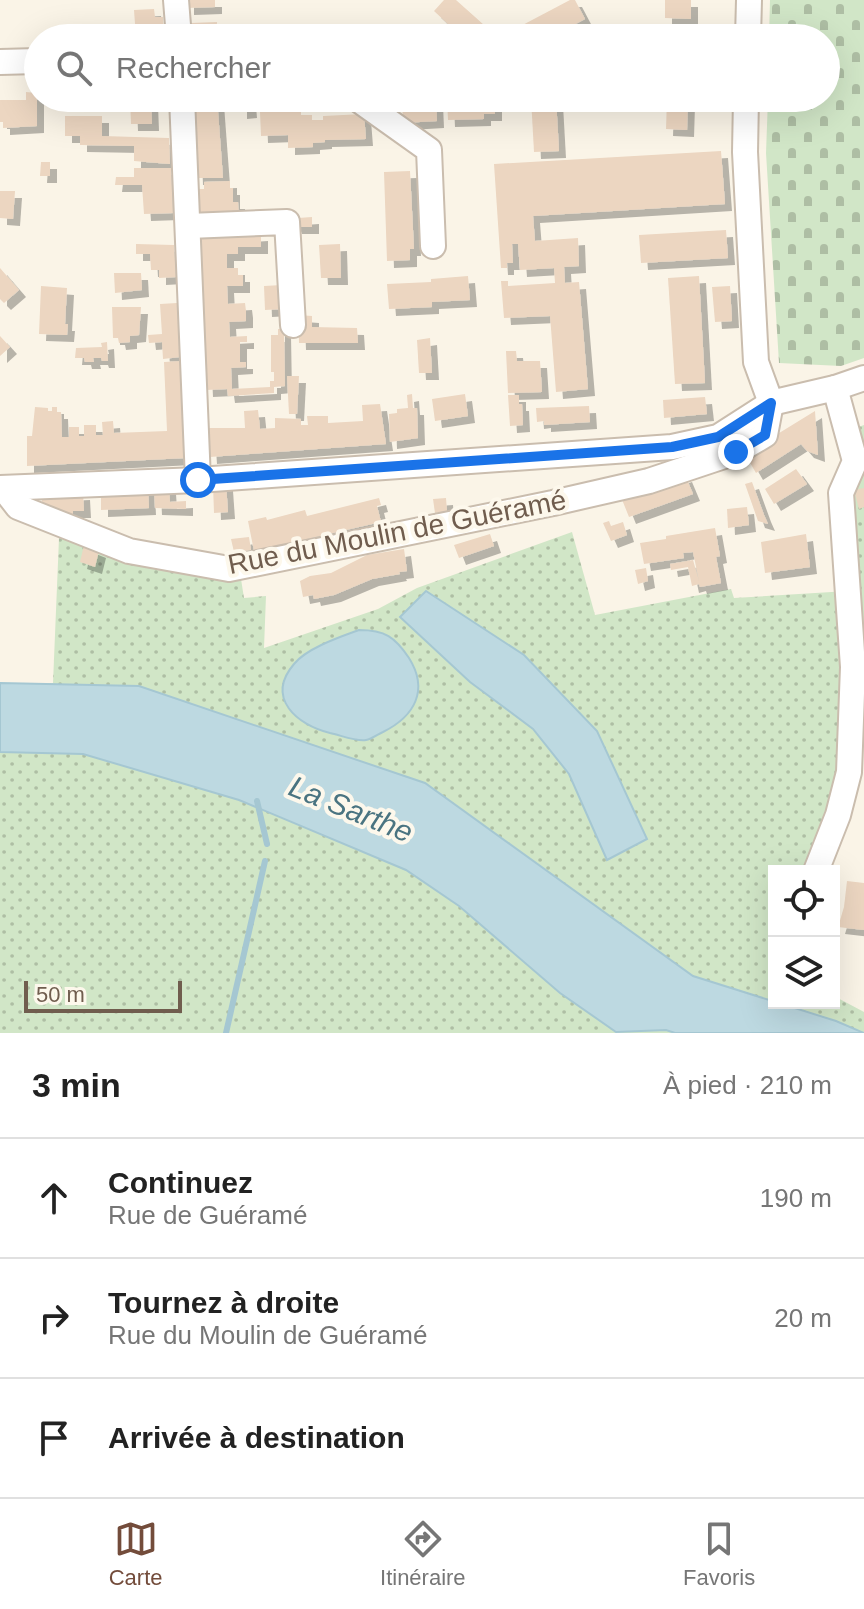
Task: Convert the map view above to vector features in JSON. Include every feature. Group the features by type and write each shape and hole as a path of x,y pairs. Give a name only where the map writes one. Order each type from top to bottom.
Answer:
{"street":[{"path":"176,0 178,24"},
{"path":"748,24 749,0"},
{"path":"0,62 24,61"},
{"path":"183,112 198,480"},
{"path":"376,112 429,150 433,246"},
{"path":"746,112 756,362 771,403"},
{"path":"189,226 287,222 293,325"},
{"path":"1,488 198,480 672,447 718,437 771,403 864,378"},
{"path":"818,865 838,815 849,772 858,673 841,493 859,460 835,388"},
{"name":"Rue du Moulin de Guéramé","path":"1,488 18,507 129,551 229,569 649,481 736,452 765,435 771,403"}],"green space":[{"path":"770,0 864,0 864,358 841,366 779,363 766,153 767,112 840,112 840,24 769,24"},
{"path":"864,425 864,654 841,493 847,431"},
{"path":"572,532 595,615 731,589 734,598 848,591 849,772 820,865 768,865 768,1009 840,1009 840,999 864,1012 864,1033 0,1033 0,687 53,683 59,538 241,579 244,598 266,596 264,648 378,609 417,588"}],"water":[{"path":"426,591 524,655 597,731 647,839 607,860 569,774 533,729 470,682 400,617"},
{"path":"359,630 383,633 394,640 409,658 418,681 416,701 411,710 394,726 362,740 306,724 289,708 283,688 286,676 300,658"},
{"name":"La Sarthe","path":"0,683 139,686 425,783 693,976 768,1000 768,1009 798,1009 864,1033 616,1032 560,993 459,906 406,870 239,800 83,754 0,752"}],"building":[{"path":"187,0 215,0 215,7 187,8"},
{"path":"444,0 456,0 483,24 448,24 434,11"},
{"path":"570,0 575,0 585,19 576,24 524,24"},
{"path":"665,0 691,0 691,19 665,18"},
{"path":"154,9 155,17 163,17 163,24 135,24 134,10"},
{"path":"0,100 24,100 24,112 37,112 37,126 3,128"},
{"path":"131,112 152,112 152,124 131,124"},
{"path":"194,112 218,112 223,178 196,178"},
{"path":"260,112 301,112 301,115 312,115 312,120 323,120 323,116 364,114 366,139 325,140 313,143 313,147 288,148 288,135 261,136"},
{"path":"403,112 437,112 437,121 403,123"},
{"path":"448,112 495,112 484,114 484,119 448,120"},
{"path":"532,112 557,112 559,151 534,152"},
{"path":"667,112 688,112 687,130 666,129"},
{"path":"65,116 102,116 102,136 169,138 170,164 134,161 134,146 80,145 80,136 65,136"},
{"path":"721,151 725,204 533,216 535,241 578,238 579,266 564,267 565,283 579,282 588,389 556,392 550,316 504,318 501,281 508,281 508,286 555,283 554,268 520,270 518,244 512,244 513,263 501,268 494,164"},
{"path":"41,162 50,162 50,176 40,176"},
{"path":"134,168 171,168 173,213 144,214 142,185 115,185 116,177 134,177"},
{"path":"410,171 414,249 410,249 410,260 387,261 384,172"},
{"path":"230,181 233,202 238,202 239,219 198,220 196,189 204,189 204,182"},
{"path":"0,191 15,191 13,219 0,218"},
{"path":"290,213 298,213 298,218 312,217 312,227 295,227"},
{"path":"726,230 728,258 641,263 639,235"},
{"path":"261,234 261,247 238,247 238,254 227,254 227,268 238,268 238,275 243,275 243,286 227,286 228,304 245,303 246,311 246,321 229,322 230,337 247,336 247,342 240,342 240,362 246,362 246,367 231,368 232,389 270,387 270,381 274,381 274,372 271,372 271,335 278,335 278,329 284,329 285,386 274,387 274,393 228,396 227,389 206,390 199,238"},
{"path":"136,244 174,245 176,277 159,278 159,270 151,270 150,254 136,254"},
{"path":"340,244 341,278 321,278 319,245"},
{"path":"0,268 19,290 4,303 0,299"},
{"path":"114,273 141,273 142,290 115,293"},
{"path":"468,276 470,300 432,302 432,307 389,309 387,284"},
{"path":"699,276 705,383 675,384 668,278"},
{"path":"282,285 283,309 265,310 264,286"},
{"path":"41,286 67,288 67,335 39,334"},
{"path":"730,286 732,321 715,322 712,287"},
{"path":"177,303 180,357 163,359 162,342 149,343 148,335 162,334 160,304"},
{"path":"112,307 141,307 139,335 130,336 130,342 119,343 118,338 113,338"},
{"path":"298,315 312,316 312,327 357,328 358,343 299,343"},
{"path":"0,336 10,347 0,356"},
{"path":"430,338 432,373 419,373 417,340"},
{"path":"107,342 108,361 93,358 94,362 85,362 84,358 75,358 76,348 102,347 101,343"},
{"path":"506,351 516,351 517,361 540,361 542,392 508,393"},
{"path":"181,361 186,458 27,466 27,436 32,436 35,407 52,411 52,407 57,407 57,412 61,412 62,437 69,437 69,427 79,427 79,436 84,436 84,425 96,425 96,435 103,435 102,422 113,421 114,433 167,431 164,362"},
{"path":"287,376 299,376 297,414 289,414"},
{"path":"412,394 413,408 417,408 418,438 390,442 389,414 408,408 407,395"},
{"path":"465,394 468,416 435,421 432,399"},
{"path":"508,395 519,395 523,425 510,426"},
{"path":"705,397 707,414 664,418 663,400"},
{"path":"380,404 386,444 210,457 208,428 245,428 244,411 258,410 260,429 275,428 275,418 301,419 301,425 308,425 307,416 328,416 328,423 363,421 362,405"},
{"path":"589,406 590,422 544,425 544,421 537,422 536,408"},
{"path":"815,411 818,455 807,451 801,444 756,473 745,454"},
{"path":"796,469 807,484 774,504 765,489"},
{"path":"685,475 693,494 629,517 621,497"},
{"path":"752,482 768,524 758,521 745,484"},
{"path":"226,484 228,512 214,513 213,485"},
{"path":"169,487 170,502 186,501 186,509 155,508 154,488"},
{"path":"148,488 149,508 101,510 101,492"},
{"path":"864,488 864,507 859,509 854,490"},
{"path":"83,493 84,511 73,511 73,518 42,505 42,495"},
{"path":"379,498 381,505 377,506 381,522 254,551 248,521 266,517 267,520 305,510 307,516"},
{"path":"446,498 447,511 435,513 433,499"},
{"path":"747,507 749,525 728,528 727,509"},
{"path":"609,521 611,526 623,522 627,535 611,541 603,523"},
{"path":"715,528 721,583 692,586 688,567 671,570 670,564 693,560 699,581 693,552 683,553 684,558 644,564 640,543"},
{"path":"490,534 494,546 459,558 454,545"},
{"path":"806,534 810,567 765,573 761,542"},
{"path":"249,537 251,550 234,552 231,539"},
{"path":"84,545 99,551 95,567 80,562"},
{"path":"404,549 407,571 372,579 334,595 314,599 313,595 303,597 300,581 310,576 331,573 367,555"},
{"path":"646,568 648,581 638,584 635,570"},
{"path":"847,881 864,883 864,930 840,927"}],"waterway":[{"path":"257,801 267,844"},
{"path":"226,1033 265,861"}],"route":[{"path":"198,480 672,447 718,437 771,403 765,435 736,452"}]}
